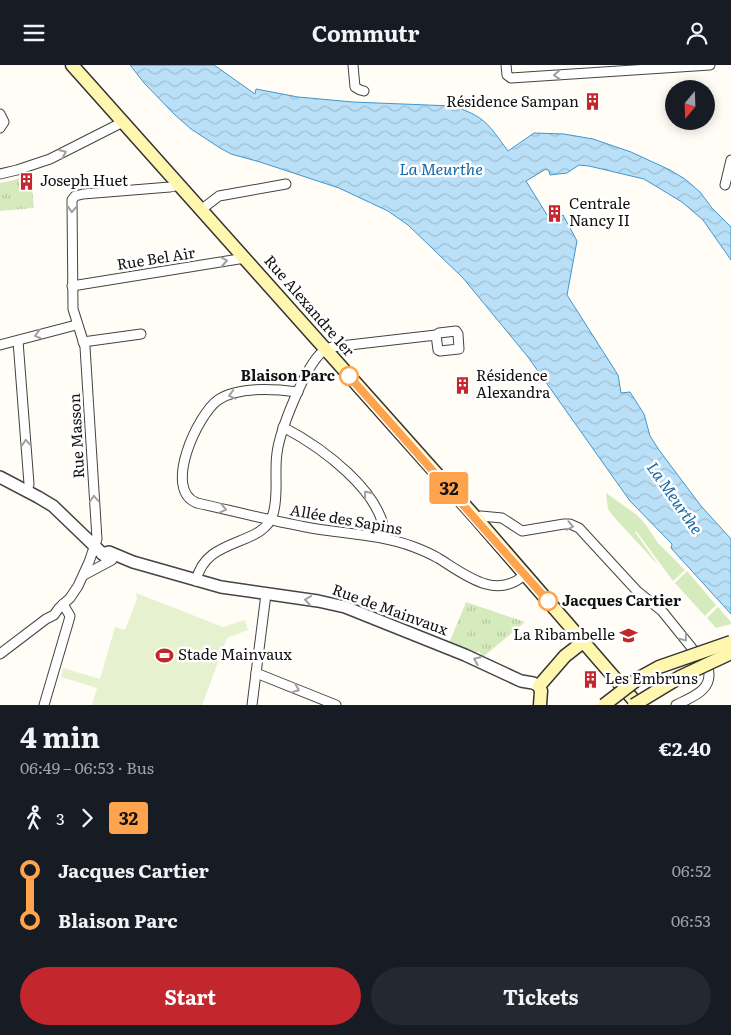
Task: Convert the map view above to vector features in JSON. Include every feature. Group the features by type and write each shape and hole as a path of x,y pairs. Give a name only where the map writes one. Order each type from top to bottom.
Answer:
{"main road":[{"name":"Rue Alexandre 1er","path":"72,65 480,523 636,705"},
{"path":"569,625 570,651"},
{"path":"540,705 541,691 539,686 570,651 583,642"},
{"path":"604,705 639,678 659,667 731,642"},
{"path":"636,705 680,677 731,653"}],"street":[{"path":"353,65 355,87 360,91 364,91"},
{"path":"506,65 508,77 511,79 574,69 710,65"},
{"path":"0,114 4,122 0,128"},
{"path":"0,174 17,171 50,159 123,122"},
{"path":"725,185 731,160"},
{"path":"202,209 219,196 286,184"},
{"name":"Rue Masson","path":"103,554 97,539 88,391 83,342 72,309 71,207 74,197 83,194 179,185"},
{"name":"Rue Bel Air","path":"72,286 245,258"},
{"path":"0,345 76,325"},
{"path":"83,342 141,334"},
{"path":"196,581 201,565 209,557 217,551 261,531 271,520 275,505 276,455 283,427 316,359 326,349 436,335"},
{"path":"18,341 29,484 27,491"},
{"name":"Allée des Sapins","path":"298,393 256,389 228,395 217,400 194,435 181,472 184,491 193,502 271,520 385,539 410,546 432,555 461,574 478,582 507,585 519,580 524,575"},
{"path":"283,427 331,459 357,482 378,509 384,523 385,539"},
{"path":"0,477 45,501 60,512 103,554"},
{"path":"480,523 482,516 502,518 522,531 564,524 575,525 637,591 662,611 708,668 710,676 705,687 694,696 676,705"},
{"name":"Rue de Mainvaux","path":"103,554 109,552 133,562 221,587 345,607 465,655 521,681 539,686"},
{"path":"0,654 54,615 71,596 83,575 103,554"},
{"path":"83,575 103,554"},
{"path":"252,705 266,594"},
{"path":"44,705 70,616 61,606"},
{"path":"256,673 336,705"}],"green space":[{"path":"31,176 34,208 0,211 0,183 23,178 25,185 28,184 27,178"},
{"path":"606,493 637,515 658,543 685,570 673,581 636,531 659,566 614,517 608,509"},
{"path":"687,571 716,605 705,616 675,583"},
{"name":"Stade Mainvaux","path":"136,593 223,627 245,620 248,630 227,638 202,705 92,705 97,688 61,677 63,668 100,679 115,627 125,630 137,599"},
{"path":"466,602 525,622 483,657 479,651 475,653 449,643"},
{"path":"718,607 731,624 716,628 707,618"}],"water":[{"name":"La Meurthe","path":"130,65 214,65 255,94 256,89 298,97 353,102 452,106 472,113 485,122 508,151 534,133 564,134 593,139 631,152 670,170 685,179 700,192 712,208 731,227 731,260 703,220 682,202 644,179 579,165 567,173 550,175 546,169 526,181 552,223 563,215 577,241 567,295 618,375 621,393 630,392 644,414 650,436 659,450 701,506 731,539 731,614 671,548 672,544 630,501 528,357 463,278 408,225 388,211 339,188 231,154 220,148 191,129 174,114 145,84"}],"bus line":[{"name":"32","path":"349,376 548,601"}],"place":[{"name":"Résidence Sampan","path":"593,102"},
{"name":"Joseph Huet","path":"26,181"},
{"name":"Centrale Nancy II","path":"555,213"},
{"name":"Blaison Parc","path":"349,376"},
{"name":"Résidence Alexandra","path":"462,385"},
{"name":"Jacques Cartier","path":"548,601"},
{"name":"La Ribambelle","path":"629,635"},
{"name":"Stade Mainvaux","path":"164,655"},
{"name":"Les Embruns","path":"591,679"}]}
